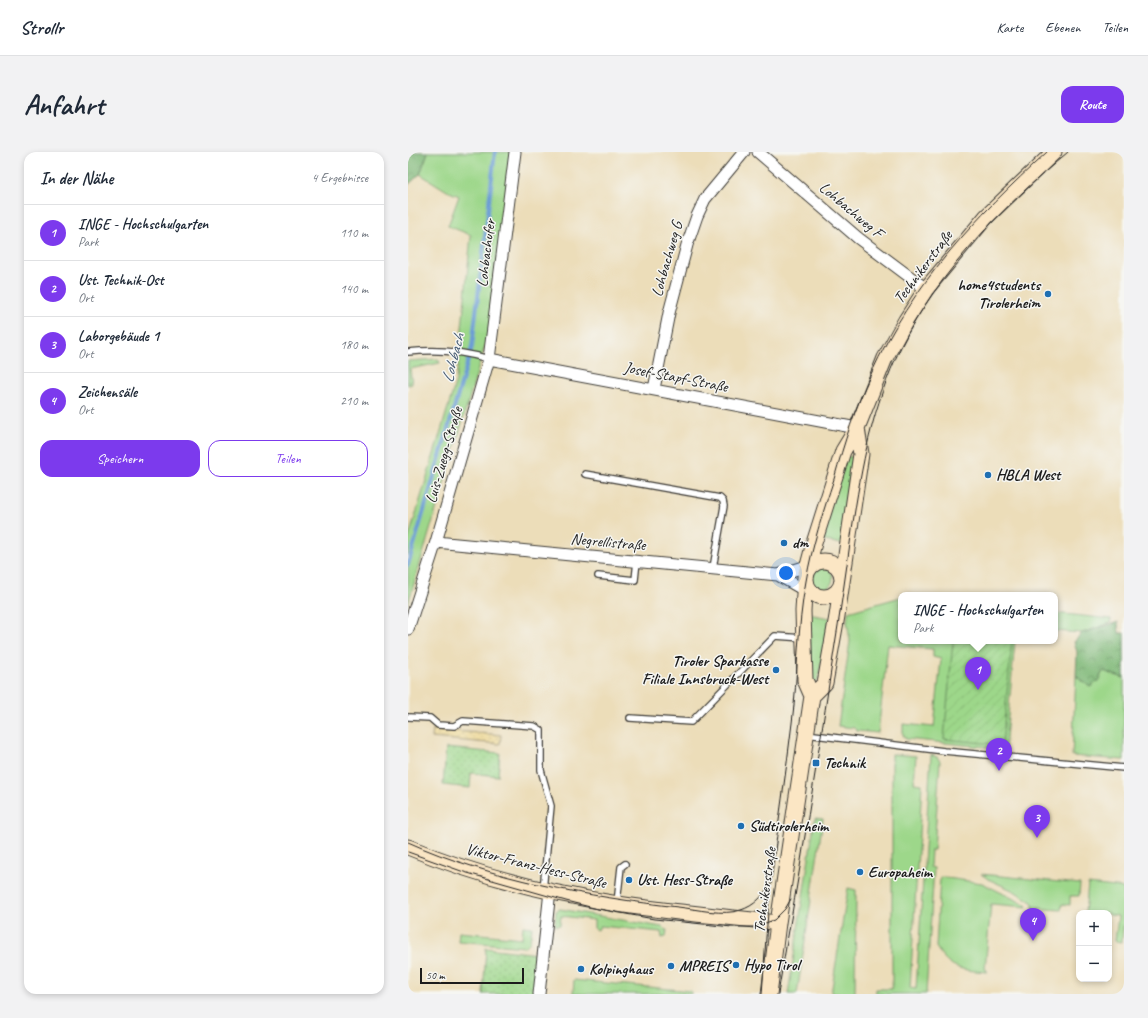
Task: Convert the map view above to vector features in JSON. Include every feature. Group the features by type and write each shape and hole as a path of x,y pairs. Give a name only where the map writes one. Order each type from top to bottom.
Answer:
{"street":[{"name":"Lohbachufer","path":"484,357 515,152"},
{"name":"Lohbachweg G","path":"654,389 669,313 687,245 697,216 705,199 744,152"},
{"name":"Lohbachweg F","path":"758,152 858,238 926,289"},
{"name":"Technikerstraße","path":"769,994 778,923 812,696 805,680 803,611 808,578 843,451 857,428 885,358 906,320 926,289 986,217 1051,153"},
{"name":"Josef-Stapf-Straße","path":"484,357 857,428"},
{"name":"Luis-Zuegg-Straße","path":"408,629 436,542 484,357"},
{"path":"812,696 824,683 837,616 861,454 857,428"},
{"name":"Negrellistraße","path":"436,542 808,578"},
{"path":"828,560 838,567 841,572 842,581 838,590 829,596 823,597 808,578 816,562 828,560"},
{"name":"Negrellistraße","path":"778,575 808,578"},
{"name":"Viktor-Franz-Hess-Straße","path":"408,847 482,874 547,891 617,904 778,923"},
{"path":"539,994 546,931 547,891"}],"lane":[{"path":"408,352 428,350 455,352 484,357"},
{"path":"585,474 720,498 723,501 724,506 713,568"},
{"path":"598,576 635,580 637,561"},
{"path":"630,718 691,722 775,636 804,638"},
{"path":"408,717 430,718 438,725 454,726 462,722 534,726 541,730 541,770 550,806 547,891"},
{"path":"806,734 944,751 1124,768"},
{"path":"617,904 621,867 625,864"}],"green space":[{"path":"408,152 428,152 420,174 408,185"},
{"path":"428,152 515,152 495,312 408,604 408,540 455,384 459,359 471,235 448,226 459,196 447,191 420,174"},
{"path":"438,359 440,363 410,369 412,384 408,385 408,361"},
{"path":"845,456 853,457 845,503 842,544 819,540"},
{"path":"822,567 830,570 833,578 830,586 822,589 814,586 811,578 814,570"},
{"path":"898,598 898,644 1015,644 1005,749 906,739 903,735 903,724 934,727 941,659 933,657 933,649 888,645 878,733 857,731 854,728 838,726 850,641 847,622 848,612"},
{"path":"1058,613 1111,619 1110,623 1082,633 1058,631"},
{"path":"808,614 830,618 818,679 815,683 812,683"},
{"path":"1118,622 1119,633 1124,633 1124,678 1103,671 1098,681 1090,687 1076,676 1077,652 1074,642 1082,633"},
{"path":"953,644 1012,644 1002,745 944,739"},
{"path":"1103,671 1124,678 1124,760 1072,756 1076,676 1090,687 1098,681"},
{"path":"446,748 500,753 498,776 471,773 470,788 443,785"},
{"path":"892,754 916,756 914,783 922,784 910,988 916,989 931,755 937,757 940,761 934,850 931,850 930,867 934,868 926,994 876,994 876,989 892,989"},
{"path":"815,818 823,819 797,994 788,994"},
{"path":"981,874 1080,884 1079,896 1070,896 1070,905 1062,904 1061,910 1033,908 1033,903 1014,891 988,879"},
{"path":"940,877 982,883 1026,905 1027,907 991,904 985,969 987,972 957,967 946,960 936,947"},
{"path":"1088,884 1124,888 1122,942 1115,941 1118,916 1112,915 1112,910 1085,910"},
{"path":"848,888 856,890 855,994 831,994"},
{"path":"560,909 662,927 667,930 666,937 662,938 661,932 600,926 598,930 594,928 594,920 561,916 560,925 556,926 556,911"},
{"path":"523,926 532,927 530,942 525,947 458,941 459,932 522,938"},
{"path":"486,948 538,954 535,994 483,994"},
{"path":"574,980 691,991 691,994 573,994"}],"sand":[{"path":"433,729 501,735 500,744 432,738"}],"waterway":[{"name":"Lohbach","path":"408,565 472,347 495,152"}],"tram line":[{"path":"762,994 770,889 792,723 803,599 808,568 815,542 850,426 865,387 887,341 926,282 947,254 970,228 1047,152"},
{"path":"778,994 817,762 852,529 864,459 875,414 891,369 901,347 916,319 934,292 974,242 1020,195 1068,152"},
{"path":"408,842 439,855 472,866 540,885 610,898 710,912 734,912 746,908 758,900 769,884"},
{"path":"408,852 464,872 566,901 598,909 654,919 732,927 754,927 774,920 785,909 791,899"}],"place":[{"name":"home4students Tirolerheim","path":"1048,294"},
{"name":"HBLA West","path":"988,475"},
{"name":"dm","path":"784,543"},
{"name":"Tiroler Sparkasse Filiale Innsbruck-West","path":"776,670"},
{"name":"INGE - Hochschulgarten","path":"978,690"},
{"name":"Technik","path":"816,763"},
{"name":"Ust. Technik-Ost","path":"999,771"},
{"name":"Südtirolerheim","path":"741,826"},
{"name":"Laborgebäude 1","path":"1037,838"},
{"name":"Europaheim","path":"860,872"},
{"name":"Ust. Hess-Straße","path":"629,880"},
{"name":"Zeichensäle","path":"1033,941"},
{"name":"Hypo Tirol","path":"736,965"},
{"name":"MPREIS","path":"671,966"},
{"name":"Kolpinghaus","path":"581,969"}]}
